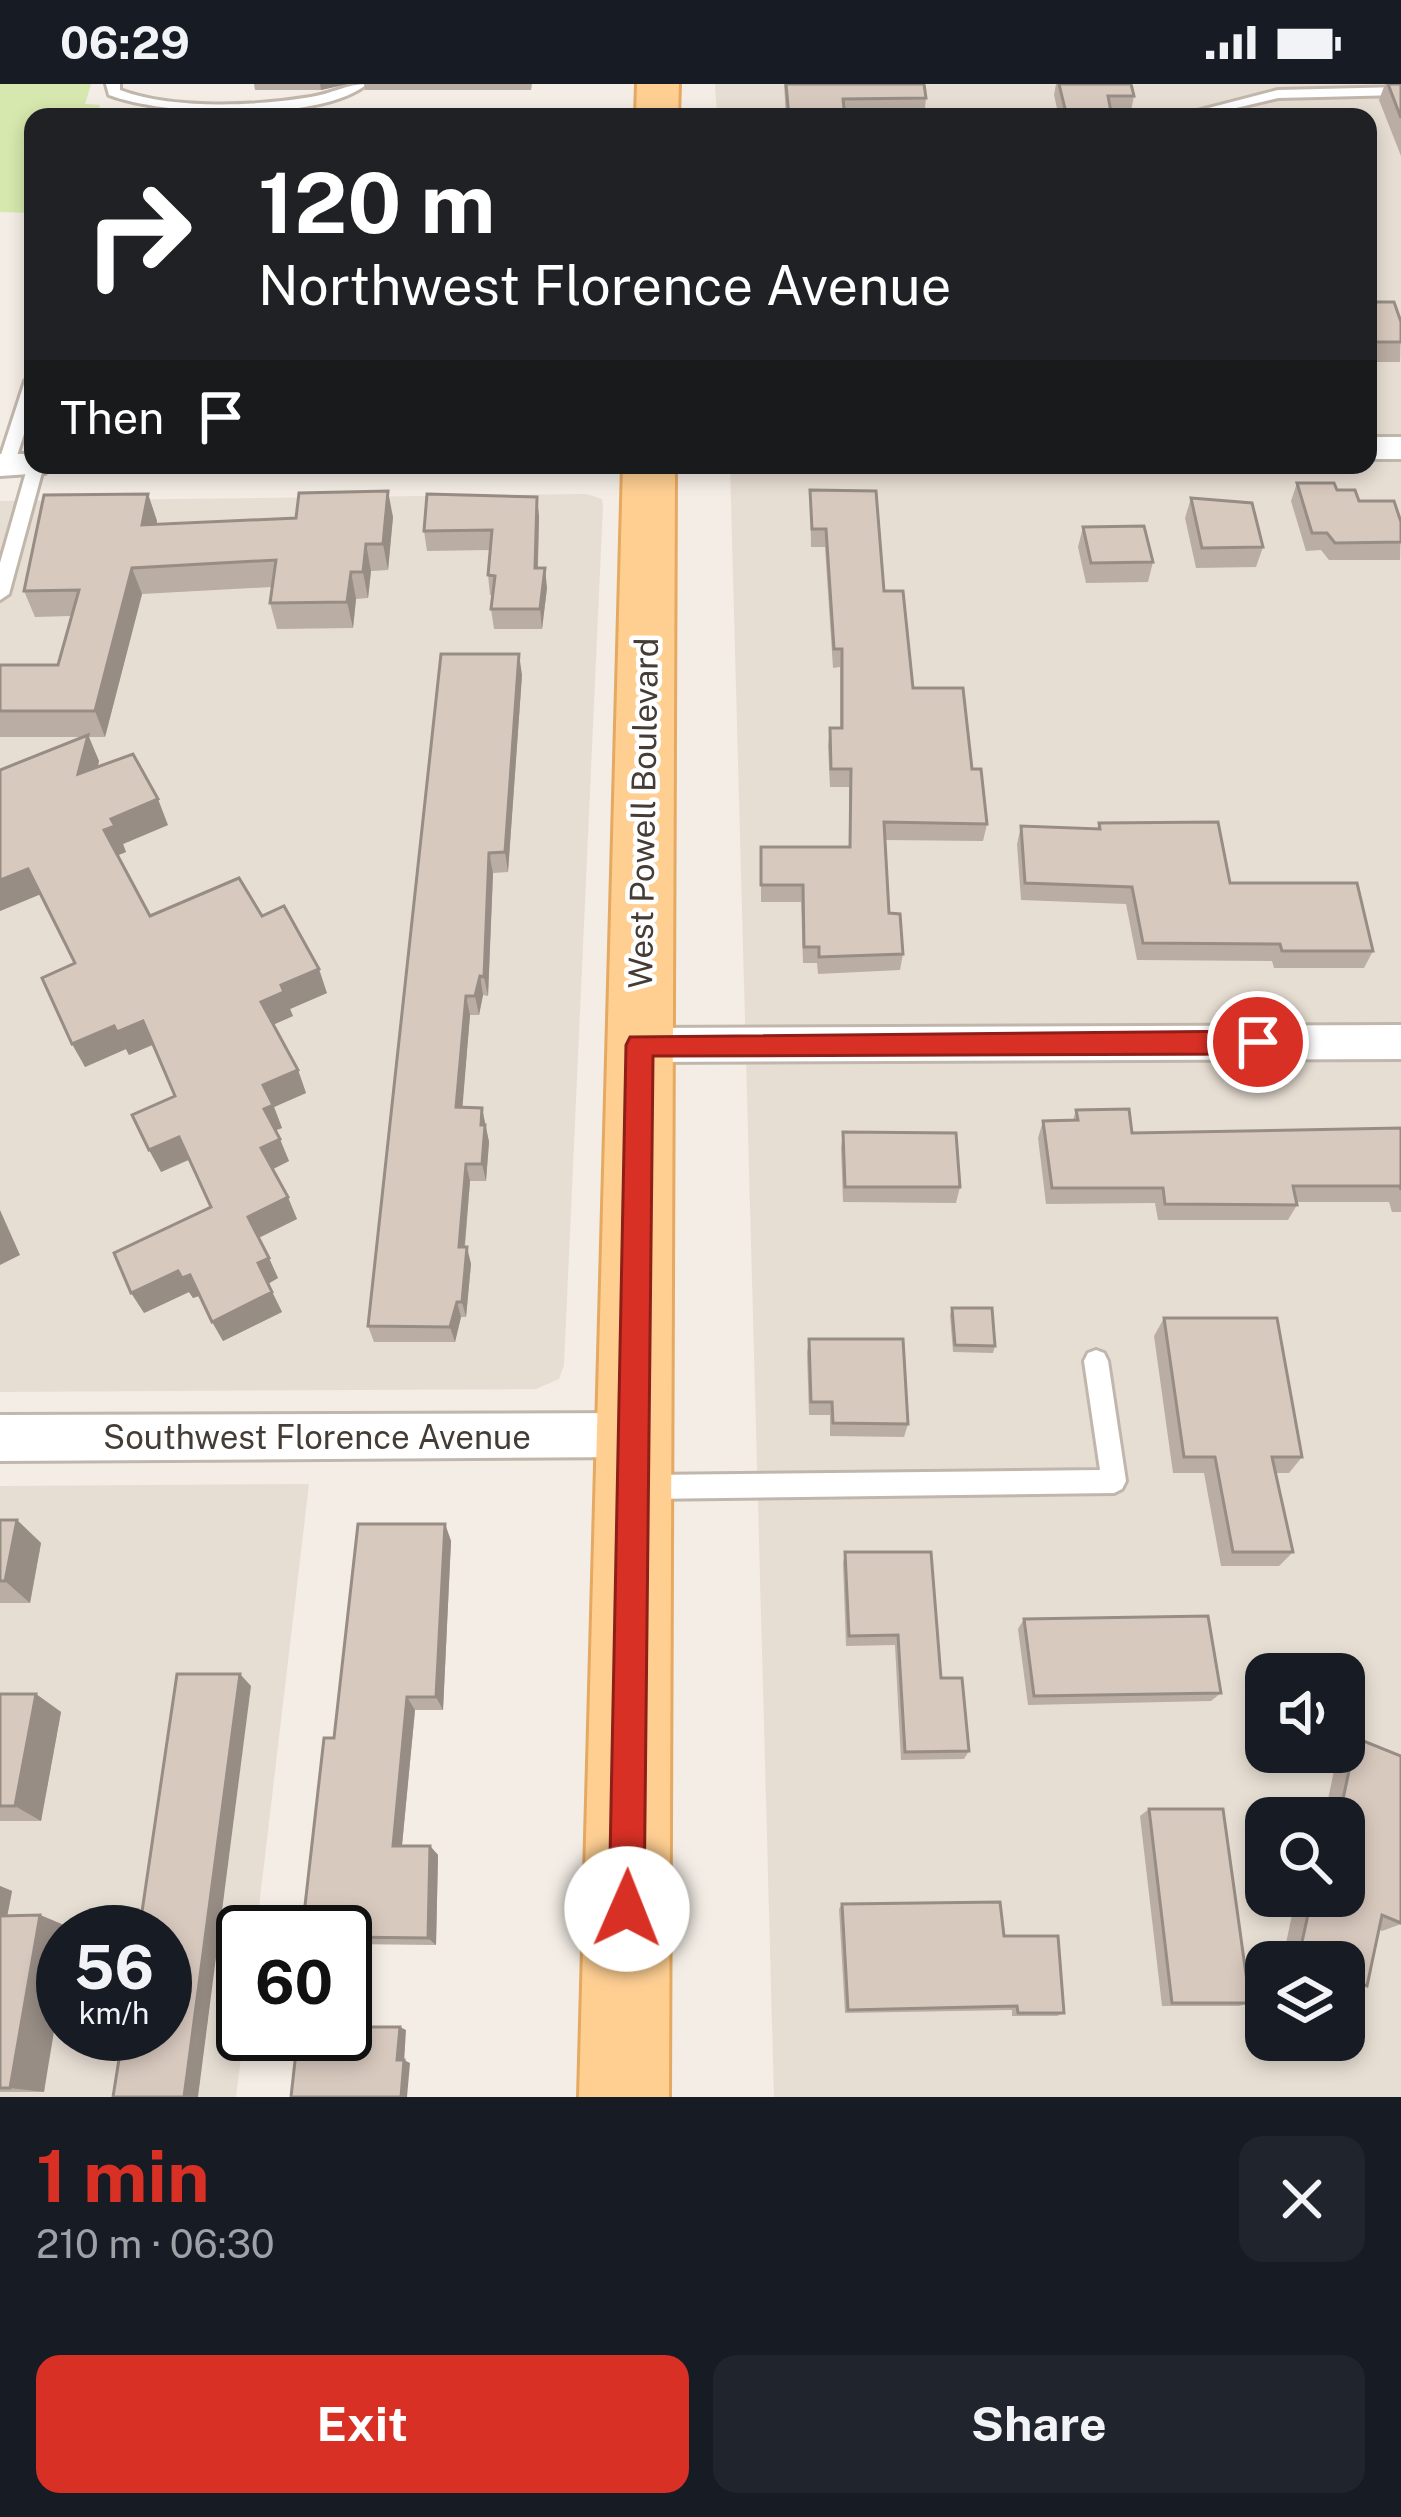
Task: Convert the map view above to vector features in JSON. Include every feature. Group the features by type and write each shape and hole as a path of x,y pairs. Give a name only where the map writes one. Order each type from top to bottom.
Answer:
{"main road":[{"name":"West Powell Boulevard","path":"624,2097 649,474"}],"street":[{"path":"639,1045 1401,1042"},
{"name":"Southwest Florence Avenue","path":"0,1438 633,1461"}],"lane":[{"path":"113,84 114,92 143,103 278,104 329,98 360,84"},
{"path":"1219,108 1278,94 1401,91"},
{"path":"0,594 19,465"},
{"path":"633,1461 1114,1481 1096,1361"}],"shaded area":[{"path":"715,84 1401,84 1401,2097 774,2097 730,474 1377,474 1377,108 716,108"},
{"path":"586,494 602,499 603,505 564,1365 559,1379 536,1389 0,1392 0,501"},
{"path":"309,1484 259,1905 216,1905 216,2061 241,2061 236,2097 0,2097 0,1486"}],"green space":[{"path":"0,84 91,84 85,104 99,108 24,108 24,213 0,212"}],"building":[{"path":"786,84 924,84 926,98 843,99 844,108 788,108"},
{"path":"1059,84 1131,84 1134,96 1108,96 1110,108 1065,108"},
{"path":"1388,84 1401,84 1401,118"},
{"path":"1377,302 1394,302 1401,342 1377,342"},
{"path":"1297,483 1334,483 1337,490 1355,490 1359,501 1394,501 1401,542 1335,543 1327,533 1312,533"},
{"path":"810,490 876,491 884,591 903,591 913,688 963,688 972,769 981,769 987,824 884,822 889,913 900,914 903,954 819,957 819,947 804,947 803,885 761,885 761,847 850,847 851,769 831,769 830,728 842,728 842,649 834,649 826,529 812,529"},
{"path":"388,491 383,544 366,544 363,572 351,572 347,602 270,603 276,560 132,568 95,711 0,711 0,665 58,665 79,590 24,591 44,495 148,494 142,525 296,518 299,493"},
{"path":"427,494 537,497 535,568 545,568 540,609 491,609 492,530 424,531"},
{"path":"1191,498 1252,503 1263,547 1202,548"},
{"path":"1144,526 1153,562 1091,563 1083,527"},
{"path":"441,654 519,654 505,852 489,853 484,977 480,976 475,996 466,996 456,1107 482,1108 482,1164 466,1164 459,1247 467,1247 462,1302 457,1302 450,1327 368,1326"},
{"path":"88,735 78,774 133,754 158,799 111,819 115,826 104,830 150,916 239,878 262,916 284,906 319,969 281,985 284,992 261,1002 298,1070 263,1085 273,1105 264,1109 280,1139 261,1148 288,1197 248,1217 269,1258 258,1263 272,1292 212,1322 190,1275 182,1278 178,1271 131,1293 114,1253 211,1207 179,1137 149,1150 132,1115 175,1096 143,1021 117,1032 114,1026 72,1044 42,978 75,963 28,869 0,880 0,770"},
{"path":"1218,822 1230,883 1357,883 1373,951 1282,951 1280,944 1143,943 1132,887 1025,883 1021,826 1100,829 1099,823"},
{"path":"1129,1109 1132,1133 1401,1128 1401,1190 1400,1186 1293,1186 1297,1205 1165,1204 1163,1188 1052,1188 1043,1121 1078,1120 1076,1110"},
{"path":"843,1132 956,1133 960,1187 845,1187"},
{"path":"952,1308 992,1308 995,1346 955,1345"},
{"path":"1164,1318 1277,1318 1302,1457 1272,1457 1293,1552 1233,1552 1215,1457 1184,1457"},
{"path":"809,1339 903,1339 908,1424 833,1423 832,1402 811,1402"},
{"path":"0,1520 17,1520 5,1581 0,1581"},
{"path":"358,1524 445,1524 436,1697 407,1697 393,1846 430,1846 428,1938 372,1937 372,1905 305,1905 324,1738 334,1738"},
{"path":"845,1552 931,1552 941,1678 962,1678 969,1751 905,1752 898,1635 849,1636"},
{"path":"1208,1616 1221,1693 1034,1696 1024,1619"},
{"path":"177,1674 240,1674 192,2037 192,1905 143,1905"},
{"path":"0,1694 36,1694 15,1806 0,1806"},
{"path":"1365,1742 1401,1756 1401,1923 1382,1915 1367,1986 1365,1941 1302,1941 1307,1917 1365,1917 1365,1797 1343,1797 1349,1773 1365,1773"},
{"path":"1149,1809 1223,1809 1245,1967 1245,2003 1172,2003"},
{"path":"1000,1902 1004,1936 1058,1936 1064,2013 1018,2013 1017,2006 848,2010 842,1904"},
{"path":"36,1915 10,2088 0,2088 0,1916"},
{"path":"372,2027 400,2027 401,2097 291,2097 295,2061 372,2061"},
{"path":"119,2061 189,2061 184,2097 113,2097"}],"route":[{"path":"627,1909 639,1045 1258,1042"}]}
